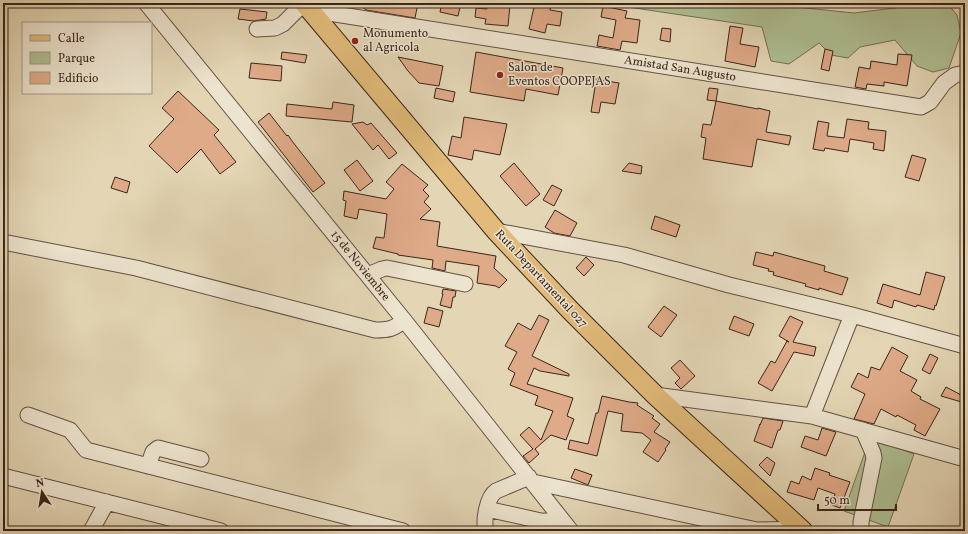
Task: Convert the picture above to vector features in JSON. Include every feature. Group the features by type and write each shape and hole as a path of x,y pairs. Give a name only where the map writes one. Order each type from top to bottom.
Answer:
{"main road":[{"name":"Ruta Departamental 027","path":"306,5 496,231 571,311 656,395 802,530"}],"street":[{"name":"15 de Noviembre","path":"146,3 368,275 571,531"},
{"path":"257,29 275,28 283,24 306,5"},
{"name":"Amistad San Augusto","path":"306,5 920,107 930,102 944,83 955,75 965,73"},
{"path":"496,231 624,255 729,285 852,315 965,346"},
{"path":"3,242 136,268 375,330 384,330 397,327 404,320"},
{"path":"368,275 382,268 387,268 465,284"},
{"path":"812,416 852,315"},
{"path":"656,395 812,416 965,459"},
{"path":"28,415 70,430 86,450 403,531"},
{"path":"860,531 874,458 863,430"},
{"path":"148,466 153,452 158,448 201,459"},
{"path":"3,476 106,502 187,527 221,531"},
{"path":"486,531 484,522 490,497 493,493 531,480 757,530 802,530"},
{"path":"91,531 106,502"},
{"path":"487,509 546,522 560,516"}],"green space":[{"path":"601,3 758,3 854,13 947,3 957,15 961,33 949,68 933,72 917,66 895,40 860,47 848,58 831,55 819,43 789,64 771,61 762,27"},
{"path":"870,438 914,454 888,527 844,511"}],"building":[{"path":"358,3 418,3 415,18 366,10"},
{"path":"442,3 461,3 458,16 440,12"},
{"path":"487,3 510,5 508,26 485,24 486,19 475,17 476,8 487,9"},
{"path":"535,3 551,3 550,10 562,12 560,26 547,24 545,33 529,29"},
{"path":"603,6 627,11 625,18 640,20 637,43 622,41 620,50 597,46 599,35 613,38 616,20 601,17"},
{"path":"240,9 267,12 266,19 254,21 238,19"},
{"path":"730,26 743,28 740,44 759,47 755,67 725,61"},
{"path":"662,28 671,29 670,42 660,40"},
{"path":"825,49 833,51 829,71 821,69"},
{"path":"282,52 307,55 305,63 281,59"},
{"name":"Salon de Eventos COOPEJAS","path":"476,52 563,68 558,95 526,89 524,101 470,92"},
{"path":"898,54 912,55 907,86 884,82 884,86 867,84 866,89 855,87 859,67 870,69 871,61 897,65"},
{"path":"398,57 443,66 439,86 419,83"},
{"path":"251,63 282,66 281,81 249,78"},
{"path":"589,78 619,83 615,104 601,102 599,113 591,112 595,87 587,85"},
{"path":"436,88 455,92 453,102 434,98"},
{"path":"709,88 718,89 716,101 707,100"},
{"path":"178,91 219,130 214,135 236,162 220,174 201,149 177,173 149,146 174,119 162,108"},
{"path":"716,101 770,111 766,132 791,136 789,145 757,139 752,167 703,159 706,138 701,137 703,124 711,125"},
{"path":"333,102 354,105 352,122 286,116 287,104 332,109"},
{"path":"269,113 325,183 313,192 258,122"},
{"path":"464,117 507,124 500,155 474,150 472,160 448,155 452,136 461,138"},
{"path":"847,119 869,122 868,129 886,131 884,151 873,149 874,143 850,139 848,152 825,148 824,151 813,149 818,121 829,123 827,136 844,138"},
{"path":"363,122 367,125 371,123 397,153 389,159 378,145 373,150 352,124"},
{"path":"912,155 926,159 919,181 905,177"},
{"path":"357,160 373,181 360,191 344,170"},
{"path":"514,163 540,194 526,206 500,176"},
{"path":"629,163 642,166 641,174 622,171"},
{"path":"402,164 428,185 423,190 429,196 424,202 431,209 420,219 440,222 437,246 496,256 494,268 507,280 499,288 496,286 477,283 479,266 446,261 445,271 432,268 433,260 398,255 373,248 376,237 384,238 387,214 359,209 357,219 344,216 346,201 343,200 344,191 386,199 394,189 386,182"},
{"path":"115,177 130,182 127,193 111,188"},
{"path":"552,185 562,190 554,206 543,200"},
{"path":"555,210 577,223 570,236 554,233 545,227"},
{"path":"655,216 680,225 676,237 651,229"},
{"path":"756,252 773,256 774,252 825,266 824,271 848,278 842,295 819,288 819,290 805,286 806,284 773,275 774,272 768,271 769,269 753,265"},
{"path":"586,257 594,265 584,276 576,268"},
{"path":"926,272 945,277 934,310 917,305 916,307 894,300 892,308 877,303 883,284 920,295"},
{"path":"443,289 456,291 451,308 440,305"},
{"path":"664,306 677,315 661,337 648,327"},
{"path":"428,307 443,311 439,327 424,323"},
{"path":"539,315 549,320 532,356 569,374 569,376 540,371 534,368 527,384 573,398 567,416 574,419 566,440 551,435 535,449 539,454 529,463 523,456 533,449 520,435 529,427 541,440 553,411 535,405 538,396 510,385 515,373 508,369 517,352 505,346 518,323 531,330"},
{"path":"734,316 754,324 749,336 729,329"},
{"path":"790,316 803,322 793,342 816,347 814,356 794,352 772,391 758,383 771,361 775,363 787,341 789,342 779,336"},
{"path":"892,347 908,356 900,371 917,380 911,391 921,397 920,399 940,409 925,436 914,430 916,425 881,409 874,424 854,419 865,394 851,387 858,373 868,378 871,367 880,370"},
{"path":"930,354 938,358 930,374 922,370"},
{"path":"680,360 695,376 681,389 675,383 680,378 671,368"},
{"path":"946,387 965,397 965,403 941,396"},
{"path":"602,396 638,403 637,405 654,416 652,418 660,424 654,432 670,442 658,462 643,452 651,440 642,433 621,431 623,414 608,411 597,456 568,449 570,440 588,444"},
{"path":"763,418 783,421 780,430 778,430 772,448 754,441"},
{"path":"822,428 836,432 826,456 801,447 805,436 818,440"},
{"path":"767,457 775,463 770,476 759,465"},
{"path":"815,468 830,473 829,475 850,482 840,508 832,505 835,494 818,488 814,500 787,492 791,481 799,484 802,476 811,480"},
{"path":"575,469 592,475 588,485 571,478"}],"place":[{"name":"Monumento al Agricola","path":"355,41"},
{"name":"Salon de Eventos COOPEJAS","path":"500,75"}]}
